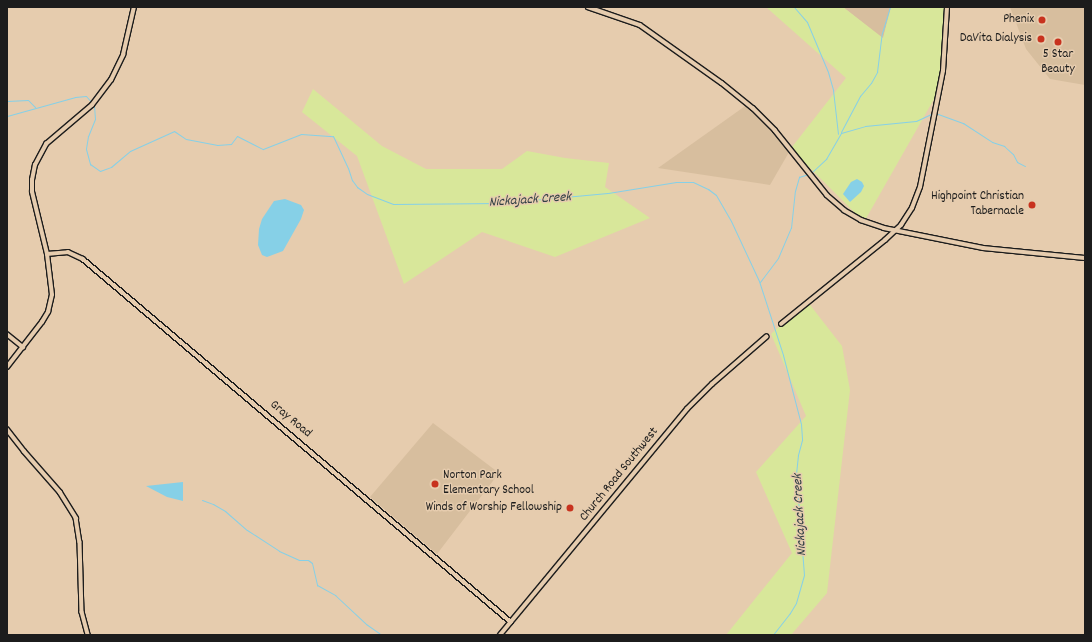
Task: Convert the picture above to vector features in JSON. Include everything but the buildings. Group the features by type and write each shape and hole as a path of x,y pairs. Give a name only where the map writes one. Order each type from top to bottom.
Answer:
{"street":[{"path":"7,367 42,322 50,305 52,287 47,254 32,192 34,165 46,144 98,99 111,80 120,62 134,7"},
{"path":"588,7 640,25 703,69 763,118 779,135 813,179 831,199 851,214 876,226 983,248 1085,258"},
{"path":"781,324 896,230 912,208 919,192 944,64 947,7"},
{"name":"Gray Road","path":"47,254 68,252 83,259 511,622"},
{"path":"7,334 23,347"},
{"name":"Church Road Southwest","path":"500,635 687,409 712,384 766,337"},
{"path":"7,429 60,492 76,518 80,542 82,612 88,635"}],"shaded area":[{"path":"843,7 891,7 883,39"},
{"path":"1010,7 1085,7 1085,85 1050,79 1026,49"},
{"path":"748,104 792,147 770,185 658,168"},
{"name":"Norton Park Elementary School","path":"433,423 499,473 437,554 370,497"}],"green space":[{"path":"766,7 843,7 883,38 891,7 948,7 945,50 938,92 864,222 795,153 792,147 846,78"},
{"path":"313,89 382,146 426,169 502,169 527,151 565,158 609,163 605,187 650,218 555,257 482,232 404,284 357,156 302,112"},
{"path":"807,301 842,346 850,390 827,593 791,635 726,635 792,553 756,472 806,416 771,334"}],"water":[{"path":"857,179 862,182 864,186 861,192 850,202 843,194 851,182"},
{"path":"285,199 301,205 304,210 301,219 283,251 267,257 262,255 258,245 259,229 262,219 274,201"},
{"path":"183,482 183,501 167,497 146,486"}],"waterway":[{"path":"794,7 807,22 828,72 833,90 838,134"},
{"path":"841,132 860,96 871,83 877,72 882,33 890,7"},
{"name":"Nickajack Creek","path":"7,116 75,97 86,96 92,103"},
{"name":"Nickajack Creek","path":"7,101 28,100 35,107"},
{"name":"Nickajack Creek","path":"94,105 95,119 88,136 86,149 90,164 100,171 111,167 130,151 174,131 186,139 217,145 231,144 237,136 263,149 301,134 333,136 352,180 357,187 367,194 393,204 499,203 608,193 676,182 693,182 708,189 716,195 731,221 759,281 783,355 801,424 802,440 798,455 796,473 804,575 796,603 773,635"},
{"path":"811,173 826,159 841,133 865,126 916,121 933,113"},
{"path":"938,114 963,123 992,142 1004,146 1013,154 1017,162 1025,166"},
{"path":"760,282 778,258 791,228 795,191 799,177 808,174"},
{"path":"202,500 225,511 247,530 279,551 299,560 308,560 312,563 317,585 335,595 366,624 382,635"}],"place":[{"name":"Phenix","path":"1042,20"},
{"name":"DaVita Dialysis","path":"1041,39"},
{"name":"5 Star Beauty","path":"1058,42"},
{"name":"Highpoint Christian Tabernacle","path":"1032,205"},
{"name":"Norton Park Elementary School","path":"435,484"},
{"name":"Winds of Worship Fellowship","path":"570,508"}]}
